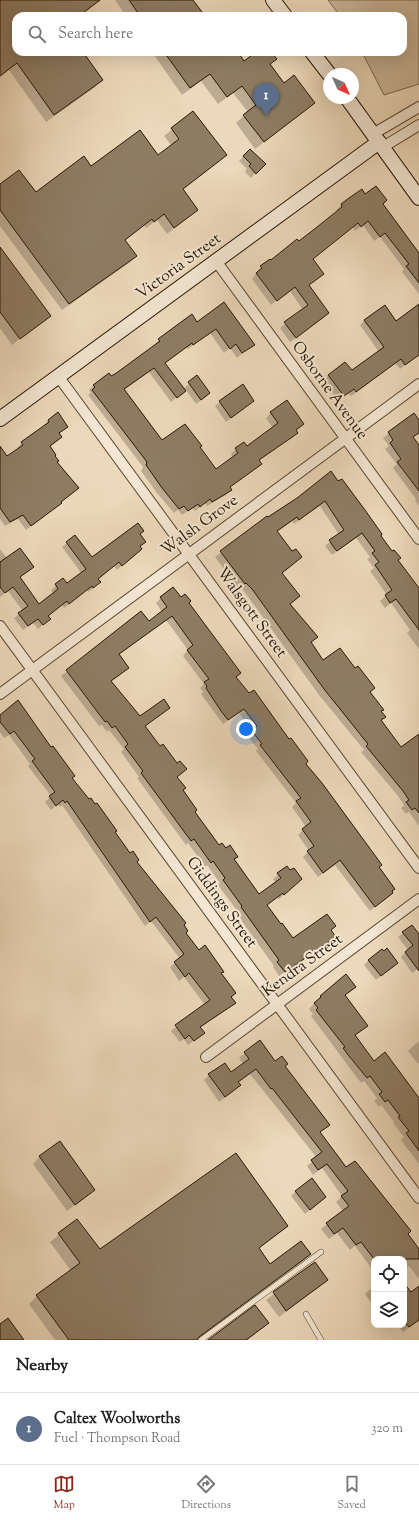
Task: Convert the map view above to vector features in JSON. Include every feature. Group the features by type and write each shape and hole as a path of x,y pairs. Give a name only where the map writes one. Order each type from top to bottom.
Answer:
{"street":[{"path":"274,0 282,12"},
{"path":"315,56 324,68"},
{"path":"351,104 419,198"},
{"path":"378,141 419,107"},
{"path":"378,141 419,125"},
{"name":"Victoria Street","path":"0,419 378,141"},
{"name":"Osborne Avenue","path":"216,261 419,539"},
{"name":"Walsgott Street","path":"58,376 419,868"},
{"name":"Walsh Grove","path":"0,694 419,384"},
{"name":"Giddings Street","path":"0,626 419,1198"},
{"name":"Kendra Street","path":"206,1057 419,899"}],"lane":[{"path":"201,1340 321,1252"},
{"path":"306,1314 321,1340"}],"shaded area":[{"path":"328,0 419,0 419,84 384,95 364,56 407,56 407,12 337,12"}],"building":[{"path":"0,0 100,0 84,12 12,12 12,56 86,56 103,80 54,115 17,63 0,76"},
{"path":"129,0 193,0 202,12 137,12"},
{"path":"167,56 241,56 244,61 251,56 274,56 277,59 270,64 284,83 294,75 315,103 264,142 243,115 256,105 242,86 227,97 210,74 190,88"},
{"path":"193,111 227,155 183,189 198,210 174,228 164,214 154,222 152,219 125,240 137,256 69,304 0,210 0,184 19,170 36,192 84,156 91,166 140,130 158,155 179,139 171,128"},
{"path":"250,149 266,164 256,174 249,166 251,164 243,156"},
{"path":"376,186 387,200 383,204 419,253 419,283 406,266 409,264 385,233 380,237 368,221 361,227 358,223 313,259 324,274 309,285 329,313 296,338 284,322 308,305 295,287 277,301 256,273 262,268 260,266 270,259 271,260 297,239 299,241 342,207 341,204 349,198 362,189 365,194"},
{"path":"0,247 51,316 20,339 0,312"},
{"path":"224,302 255,345 242,353 236,344 230,349 216,329 193,345 192,343 165,363 186,391 177,398 154,368 124,389 162,440 185,424 202,446 200,447 216,469 238,453 235,448 244,442 247,446 278,423 270,412 287,400 304,424 296,430 298,433 259,460 262,464 230,487 232,490 212,502 210,499 200,507 198,504 188,511 184,506 179,509 162,488 146,465 147,462 92,390 95,387 93,385 109,373 111,376 115,374 160,341 158,339 192,314 197,322"},
{"path":"419,304 419,355 405,365 401,359 356,392 354,389 344,396 328,375 345,362 352,370 384,347 364,320 385,305 396,321"},
{"path":"197,375 210,393 201,400 188,382"},
{"path":"243,384 254,401 231,418 219,401"},
{"path":"58,412 68,427 59,433 62,437 50,446 59,461 57,462 79,488 61,502 62,503 31,526 23,515 10,522 0,508 0,446 7,456 23,445 21,442 49,422 48,420"},
{"path":"414,413 419,420 419,433 413,437 419,445 419,491 397,462 401,459 390,443 393,440 388,432"},
{"path":"331,471 338,481 342,479 382,534 381,536 392,551 394,550 401,558 398,560 419,588 419,630 396,599 390,603 385,595 392,590 375,565 379,562 372,553 375,551 362,533 337,551 335,549 329,540 344,530 325,501 299,520 297,517 277,531 292,551 296,549 302,557 282,573 300,596 290,604 318,637 311,642 323,660 340,648 355,668 358,666 375,688 370,692 384,710 381,711 386,717 381,720 401,747 419,734 419,813 415,808 412,810 406,802 409,800 403,791 366,746 368,744 324,689 252,589 246,583 245,584 220,551 267,516 268,517 297,498"},
{"path":"138,523 144,531 140,534 146,542 140,546 142,549 122,566 119,562 98,579 101,582 93,588 92,586 69,604 67,601 48,616 51,619 43,625 38,619 28,626 18,613 28,606 13,587 5,593 0,587 0,562 20,548 34,567 20,577 39,604 58,589 55,584 63,578 67,583 86,569 66,542 75,535 92,557"},
{"path":"173,587 181,597 185,594 191,601 189,603 241,673 236,677 249,693 254,690 289,739 291,738 308,761 306,764 322,783 382,865 379,867 395,889 392,891 393,893 375,907 340,860 323,873 307,851 314,846 302,829 311,822 296,801 301,798 260,745 262,744 251,730 257,726 244,709 228,720 221,711 206,688 207,686 204,682 209,679 187,650 193,645 172,616 119,654 129,668 111,681 140,716 164,699 170,708 145,726 160,746 163,744 177,763 180,761 187,769 177,777 186,788 183,790 197,810 195,812 219,845 222,843 226,848 230,845 238,857 234,859 259,894 281,878 277,873 287,866 290,870 294,868 302,879 284,895 283,893 267,905 281,924 282,923 293,938 327,914 336,926 331,930 336,937 285,972 277,962 279,960 223,880 225,878 213,861 211,863 194,839 191,841 141,773 143,771 125,747 128,744 115,726 112,728 107,721 105,722 66,670 141,611 149,621 167,607 160,597"},
{"path":"18,700 51,747 53,746 75,776 72,778 89,799 91,798 95,804 97,803 117,831 115,832 130,853 133,851 139,860 137,862 186,923 184,925 188,931 186,933 199,950 205,945 224,972 221,973 236,993 231,997 236,1003 200,1027 205,1033 194,1041 189,1035 185,1039 175,1025 210,1000 189,973 185,977 174,962 184,954 156,917 150,922 67,801 65,803 63,800 56,806 49,796 55,792 32,761 35,759 14,731 10,734 0,722 0,715"},
{"path":"412,925 419,934 419,971 405,952 413,945 402,932"},
{"path":"387,948 398,963 381,976 368,960 382,949 384,951"},
{"path":"346,974 356,987 345,995 368,1026 355,1035 374,1061 385,1052 419,1098 419,1151 406,1133 409,1131 398,1117 400,1116 388,1100 385,1102 379,1094 382,1092 370,1076 367,1078 349,1056 343,1048 345,1047 316,1010 318,1008 314,1003"},
{"path":"260,1040 275,1061 282,1056 288,1064 285,1066 330,1125 320,1132 346,1167 355,1161 411,1231 408,1234 419,1249 419,1259 407,1259 407,1256 372,1256 361,1242 356,1245 343,1228 334,1234 326,1223 349,1206 341,1196 348,1191 327,1164 318,1170 311,1160 322,1152 272,1088 271,1089 256,1069 238,1082 241,1085 225,1097 208,1074 225,1063 231,1072 249,1059 244,1052"},
{"path":"60,1141 95,1190 75,1205 39,1156"},
{"path":"236,1153 288,1226 259,1248 270,1264 301,1241 311,1254 197,1340 69,1340 36,1295 80,1263 58,1233 77,1219 100,1249"},
{"path":"312,1178 326,1197 310,1210 295,1191"},
{"path":"315,1262 328,1280 286,1311 273,1292"},
{"path":"419,1286 419,1320 409,1327 407,1325 407,1287 411,1292"},
{"path":"255,1305 269,1323 246,1340 208,1340"},
{"path":"8,1318 24,1340 0,1340 0,1324"}],"place":[{"name":"Caltex Woolworths","path":"266,116"}]}
